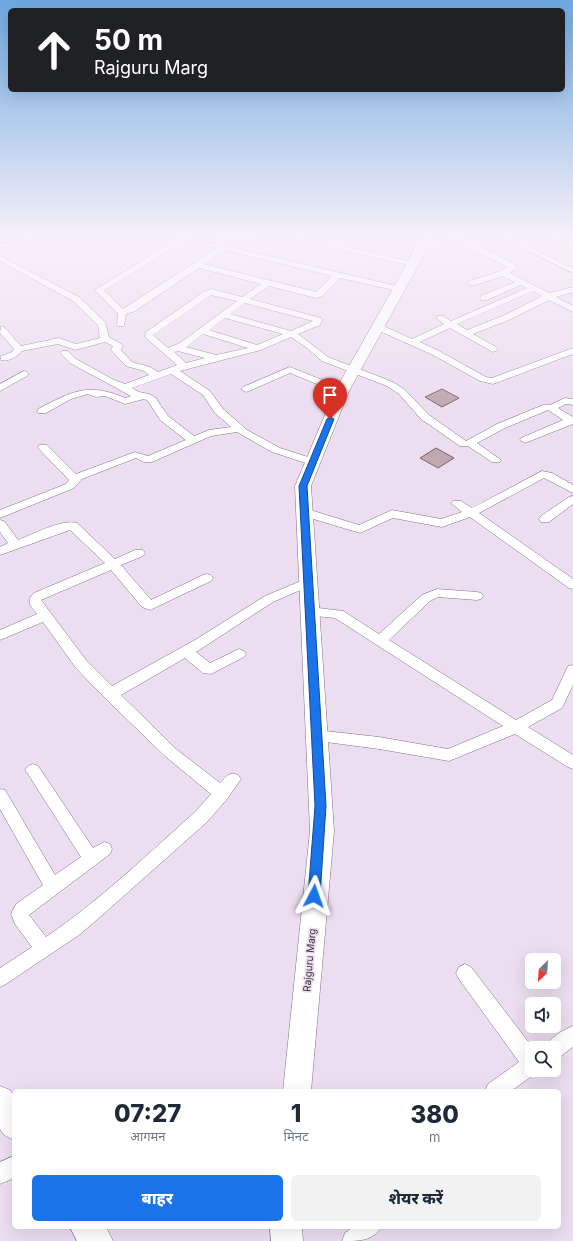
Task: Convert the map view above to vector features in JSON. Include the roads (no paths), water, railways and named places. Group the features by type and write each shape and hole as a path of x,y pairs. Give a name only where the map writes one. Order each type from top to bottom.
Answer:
{"street":[{"path":"65,293 76,299 102,324 106,339"},
{"path":"102,293 122,313"},
{"path":"122,313 132,309 156,293"},
{"path":"184,366 149,336 149,334 208,293"},
{"path":"124,387 184,366 258,348 317,323 318,320 215,293"},
{"path":"167,352 178,348 254,293"},
{"path":"309,293 318,295 320,293"},
{"path":"396,293 342,391 303,486 316,736 379,743 449,755 516,727 557,704 573,670"},
{"path":"484,298 496,293"},
{"path":"413,342 470,314 522,293"},
{"path":"543,293 573,309"},
{"path":"467,333 490,324 549,296 560,293"},
{"path":"121,324 122,313"},
{"path":"470,314 490,324"},
{"path":"224,315 292,334 310,346 325,359 385,382 398,390 425,417 461,443 470,443 501,426 545,408 551,408 565,401 573,402"},
{"path":"440,318 493,349"},
{"path":"378,327 413,342 482,379 490,381 508,376 573,351"},
{"path":"202,331 258,348"},
{"path":"3,334 19,349"},
{"path":"4,358 15,354 19,349 59,341 75,347 106,339 118,345 116,350 129,364 147,368 156,375"},
{"path":"178,348 215,358"},
{"path":"65,353 87,369 97,373 111,382 116,382 139,396"},
{"path":"172,370 207,393 219,410 239,428 276,450 313,462"},
{"path":"246,389 290,370 342,391"},
{"path":"0,388 24,374"},
{"path":"42,411 68,397 88,391 96,394 106,394 125,401 139,396 146,396 152,399 164,418 193,440"},
{"path":"551,408 572,421"},
{"path":"524,440 572,421"},
{"path":"0,514 70,486 75,479 137,455 148,460 209,433 239,428"},
{"path":"470,443 496,460"},
{"path":"43,447 67,473 75,479"},
{"path":"304,512 360,529 392,514 442,523 471,513 542,474 548,475 573,490"},
{"path":"561,482 573,476"},
{"path":"545,519 573,499"},
{"path":"457,503 573,585"},
{"path":"0,524 15,544"},
{"path":"0,550 66,526 73,526 114,565 150,606 207,578"},
{"path":"140,553 38,596 35,599 35,602 81,664 110,694 171,753 222,794"},
{"path":"562,578 573,571"},
{"path":"110,694 186,651 269,599 308,582"},
{"path":"380,641 426,598 432,595 476,596"},
{"path":"310,612 338,614 573,763"},
{"path":"0,635 46,616"},
{"path":"186,651 211,669 239,654"},
{"name":"Rajguru Marg","path":"297,1089 312,926 320,806 316,736"},
{"path":"33,770 98,854 22,910 20,914 44,949"},
{"path":"0,978 44,949 93,912 202,817 233,779"},
{"path":"0,795 53,887"},
{"path":"465,973 525,1054"},
{"path":"561,1043 573,1035"},
{"path":"498,1089 525,1068"},
{"path":"0,1100 12,1121"},
{"path":"0,1174 12,1167"},
{"path":"88,1229 97,1241"},
{"path":"286,1229 287,1241"},
{"path":"353,1241 368,1229"}]}
